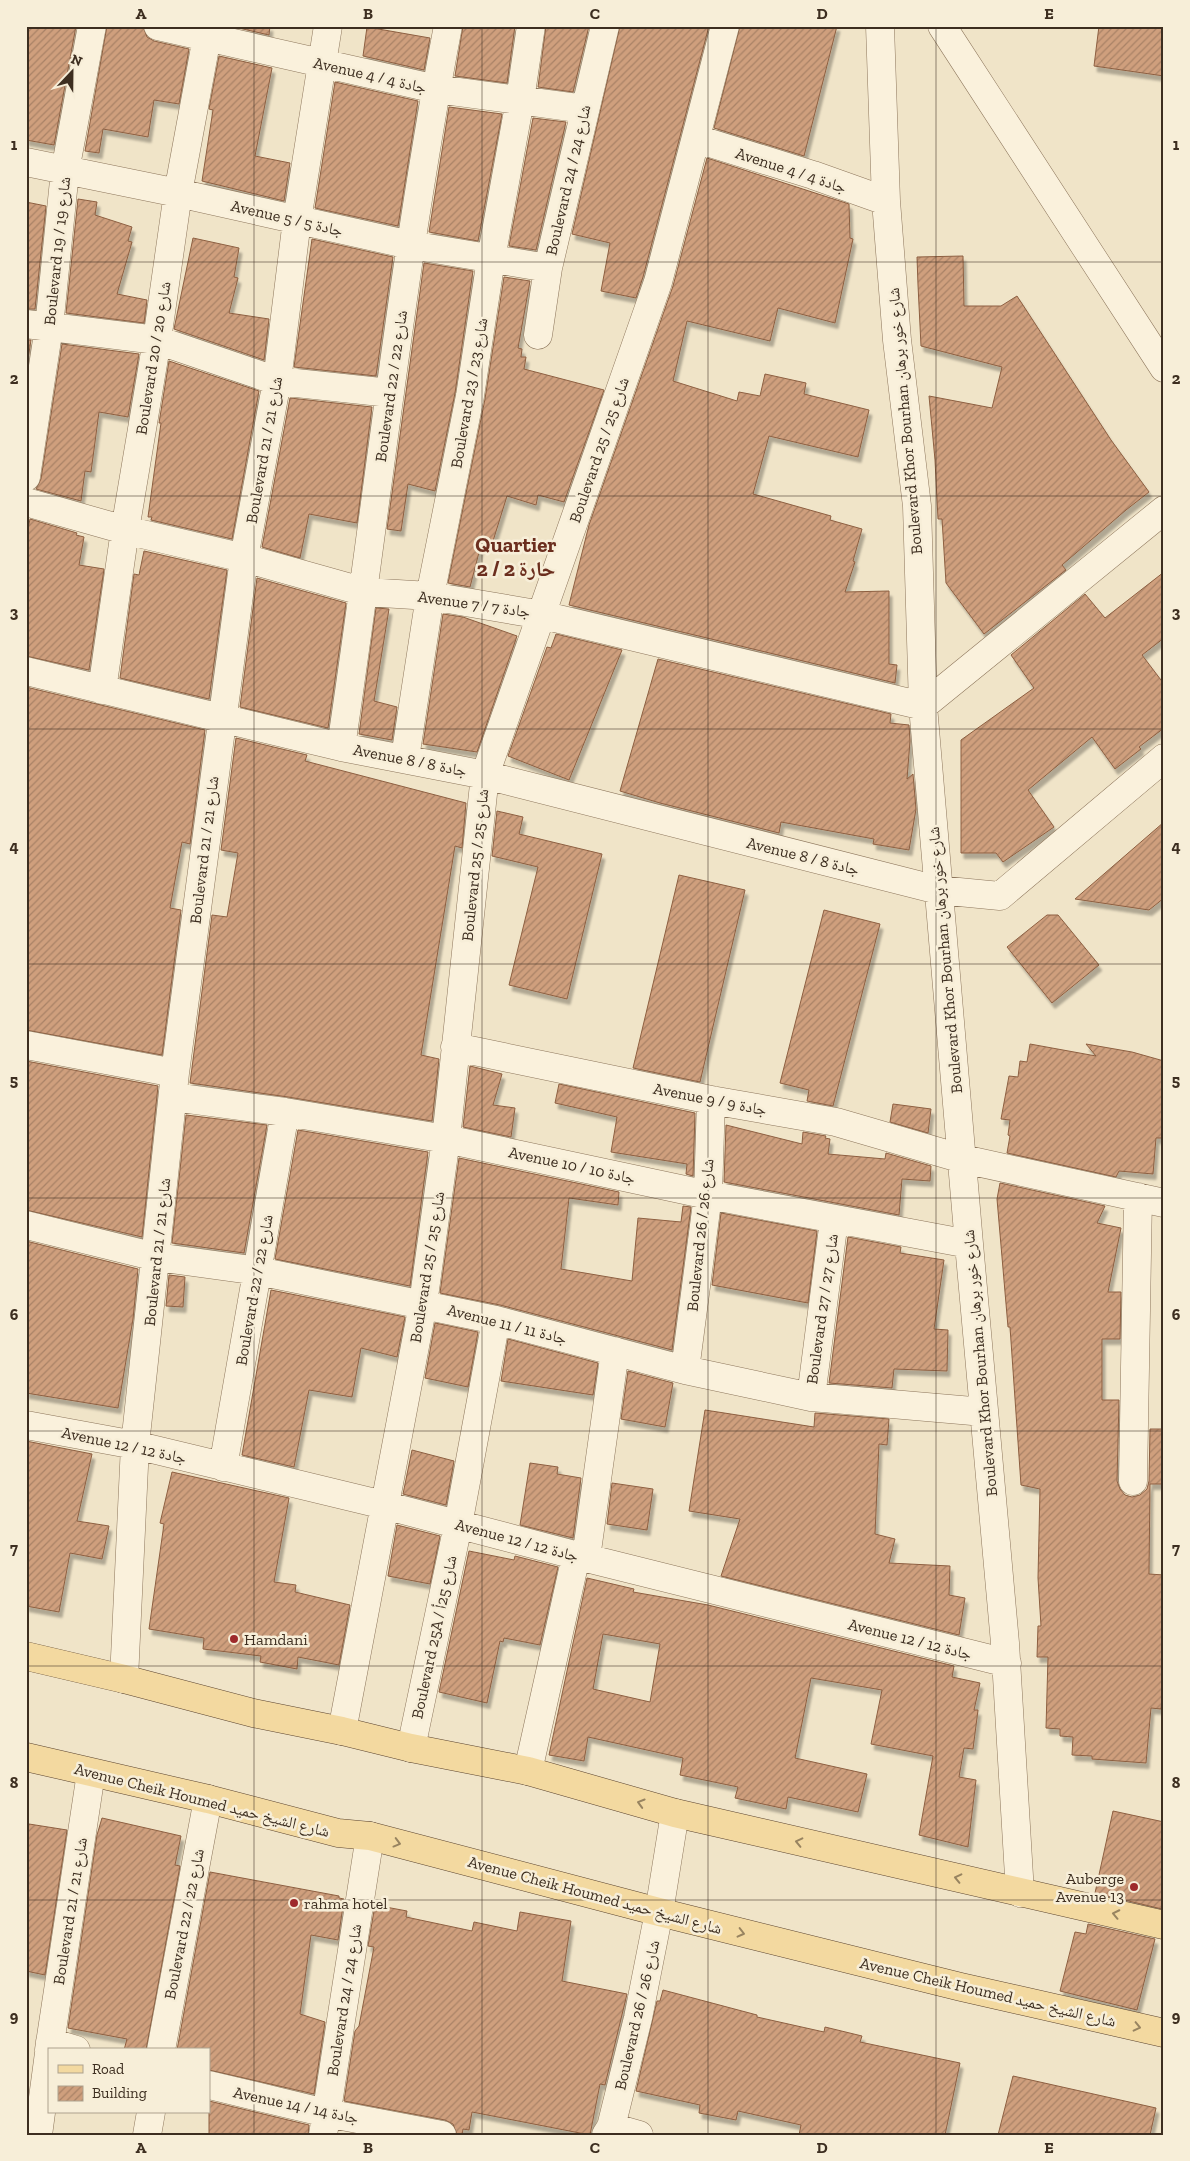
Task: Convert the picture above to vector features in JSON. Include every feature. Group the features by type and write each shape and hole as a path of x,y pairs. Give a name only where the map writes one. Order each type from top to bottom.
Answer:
{"main road":[{"path":"26,1656 124,1679 253,1713 342,1731 411,1748 528,1771 675,1813 1020,1893 1164,1924"},
{"name":"Avenue Cheik Houmed شارع الشيخ حميد","path":"26,1757 208,1799 338,1833 370,1836 659,1912 961,1987 1164,2033"}],"street":[{"name":"Boulevard 19 / شارع 19","path":"26,477 38,326 92,26"},
{"name":"Avenue 4 / جادة 4","path":"158,26 208,31 322,64 436,89 585,109"},
{"name":"Boulevard 21 / شارع 21","path":"124,1679 135,1445 174,1085 221,719 244,558 277,381 297,220 328,26"},
{"name":"Boulevard 22 / شارع 22","path":"342,747 410,245 448,26"},
{"name":"Boulevard 23 / شارع 23","path":"405,758 430,596 470,396 491,258 520,100 531,26"},
{"name":"Boulevard 24 / شارع 24","path":"538,335 548,268 605,26"},
{"name":"Boulevard 25 / شارع 25","path":"342,1731 384,1504 424,1304 446,1139 485,775 658,282 697,139 725,26"},
{"name":"Boulevard Khor Bourhan شارع خور برهان","path":"880,26 886,201 897,340 917,506 923,706 1007,1663 1020,1893"},
{"path":"942,26 1164,368"},
{"name":"Boulevard 20 / شارع 20","path":"102,690 178,193 208,31"},
{"name":"Avenue 4 / جادة 4","path":"697,139 813,175 886,201"},
{"name":"Avenue 5 / جادة 5","path":"26,162 178,193 410,245 548,268"},
{"path":"38,326 157,340 277,381 390,393"},
{"name":"Avenue 7 / جادة 7","path":"26,502 125,530 244,558 364,592 430,596 542,614 923,706"},
{"path":"923,706 1164,510"},
{"name":"Avenue 8 / جادة 8","path":"26,670 342,747 485,775 938,890 1000,896 1164,758"},
{"name":"Avenue 10 / جادة 10","path":"26,1045 174,1085 284,1112 446,1139 708,1195 969,1244"},
{"name":"Avenue 9 / جادة 9","path":"455,1047 710,1100 836,1122 963,1159 1151,1200"},
{"name":"Boulevard 26 / شارع 26","path":"685,1370 708,1195 710,1100"},
{"name":"Boulevard 22 / شارع 22","path":"223,1467 284,1112"},
{"path":"1133,1481 1151,1200"},
{"name":"Boulevard 27 / شارع 27","path":"811,1397 834,1220"},
{"name":"Avenue 11 / جادة 11","path":"26,1224 156,1257 258,1271 424,1304 496,1320 685,1370 811,1397 984,1412"},
{"name":"Boulevard 25A / شارع 25أ","path":"411,1748 458,1525 496,1320"},
{"path":"528,1771 581,1557 614,1351"},
{"name":"Avenue 12 / جادة 12","path":"26,1426 135,1445 384,1504 581,1557 1007,1663"},
{"name":"Boulevard 21 / شارع 21","path":"49,2048 91,1773"},
{"name":"Boulevard 22 / شارع 22","path":"161,2048 208,1799"},
{"name":"Boulevard 26 / شارع 26","path":"608,2131 638,2018 659,1912 675,1813"},
{"name":"Boulevard 24 / شارع 24","path":"325,2124 370,1836"},
{"name":"Boulevard 21 / شارع 21","path":"38,2135 48,2056"},
{"name":"Avenue 14 / جادة 14","path":"210,2086 325,2124 442,2135"},
{"path":"147,2135 151,2114"},
{"path":"608,2131 640,2135"}],"building":[{"path":"26,26 76,26 54,145 26,140"},
{"path":"107,26 143,26 147,37 154,41 189,49 179,104 154,100 148,137 103,129 99,153 85,151"},
{"path":"230,26 270,26 269,35"},
{"path":"463,26 515,26 507,83 455,76"},
{"path":"546,26 589,26 573,92 538,87"},
{"path":"620,26 709,26 636,298 601,291 610,243 572,234"},
{"path":"740,26 837,26 804,156 714,128"},
{"path":"1099,26 1164,26 1164,76 1094,66"},
{"path":"367,27 430,38 424,70 363,56"},
{"path":"219,56 272,68 255,156 290,163 284,201 202,181 213,110 209,109"},
{"path":"335,82 418,101 398,226 315,208"},
{"path":"449,107 502,114 478,241 429,232"},
{"path":"533,118 566,122 536,250 509,246"},
{"path":"707,158 849,204 850,238 853,239 835,323 778,308 770,341 687,321 673,381 737,401 739,392 760,396 765,374 806,383 804,394 869,410 858,457 769,436 753,494 831,516 830,520 862,529 853,561 855,562 845,592 889,591 889,664 897,665 895,683 569,605 589,525 673,286"},
{"path":"78,199 97,202 95,215 132,227 128,241 132,242 117,294 147,300 144,323 66,313"},
{"path":"26,202 46,206 35,309 26,309"},
{"path":"193,238 239,248 234,277 238,278 229,313 269,319 264,360 174,329"},
{"path":"312,239 393,257 376,376 294,367"},
{"path":"963,256 964,306 1001,306 1017,296 1111,440 1149,492 1062,565 1066,570 984,634 946,583 942,519 938,519 929,396 992,408 1002,367 921,346 917,257"},
{"path":"424,263 473,271 455,393 435,491 408,484 401,531 387,529"},
{"path":"504,277 530,281 518,348 522,349 521,357 526,357 524,369 604,390 564,502 538,495 536,505 507,496 493,541 483,537 470,587 448,583 485,399"},
{"path":"26,340 31,340 26,372"},
{"path":"62,344 139,354 128,417 99,412 91,472 85,471 81,501 36,489 41,479"},
{"path":"169,361 259,391 232,539 151,520 152,517 148,517 161,423 159,423"},
{"path":"290,398 372,407 357,523 309,514 300,558 262,547"},
{"path":"30,519 77,533 76,535 84,537 79,565 104,569 89,670 26,656 26,538"},
{"path":"144,551 227,570 209,699 120,678 134,574 139,575"},
{"path":"1164,572 1164,638 1142,655 1164,684 1164,728 1115,769 1092,737 1028,790 1054,827 1003,862 996,853 961,853 961,740 1034,688 1011,655 1085,594 1105,618"},
{"path":"257,578 346,603 328,728 240,707"},
{"path":"376,608 389,609 374,701 397,707 392,740 359,734"},
{"path":"443,614 463,617 517,636 477,752 423,744"},
{"path":"556,634 622,650 569,780 508,756 547,647 551,648"},
{"path":"658,659 891,714 890,723 909,725 910,741 907,779 913,774 916,809 909,850 873,844 874,839 781,822 779,833 620,791"},
{"path":"26,687 205,730 190,844 182,842 170,908 181,910 162,1055 26,1030"},
{"path":"236,738 307,755 305,761 466,803 462,848 455,846 421,1055 439,1059 432,1121 190,1083 212,915 227,917 238,853 221,850"},
{"path":"497,811 523,817 519,834 602,854 567,999 509,985 538,867 492,856"},
{"path":"1164,822 1164,898 1149,910 1075,899"},
{"path":"679,875 745,890 700,1082 633,1068"},
{"path":"824,910 880,924 833,1106 807,1101 809,1090 780,1083"},
{"path":"1047,915 1058,915 1099,965 1052,1003 1007,947"},
{"path":"1030,1044 1096,1056 1086,1044 1132,1052 1164,1061 1164,1138 1156,1138 1153,1174 1119,1171 1116,1177 1007,1153 1010,1120 1001,1119 1009,1076 1018,1077 1020,1061 1027,1062"},
{"path":"26,1061 158,1086 142,1237 26,1210"},
{"path":"470,1066 502,1074 493,1105 515,1108 511,1137 463,1127"},
{"path":"559,1084 695,1113 693,1176 686,1174 687,1164 611,1152 617,1117 555,1103"},
{"path":"893,1104 931,1109 928,1133 890,1122"},
{"path":"186,1115 267,1125 244,1253 172,1243"},
{"path":"726,1125 802,1144 803,1132 826,1136 825,1138 830,1139 828,1154 885,1159 886,1153 931,1166 930,1181 902,1179 899,1215 724,1182"},
{"path":"298,1130 428,1152 410,1286 275,1259"},
{"path":"459,1158 619,1192 618,1205 569,1198 561,1269 632,1281 638,1218 681,1222 683,1206 691,1207 672,1350 500,1305 440,1293"},
{"path":"1000,1183 1105,1206 1097,1223 1121,1228 1108,1292 1121,1292 1120,1339 1102,1339 1102,1400 1119,1400 1117,1481 1125,1495 1132,1497 1140,1495 1147,1489 1149,1481 1150,1429 1164,1429 1164,1484 1150,1484 1149,1574 1164,1575 1164,1684 1161,1709 1151,1708 1146,1763 1092,1759 1092,1756 1072,1755 1073,1737 1060,1736 1060,1729 1046,1728 1048,1657 1037,1657 1038,1626 1041,1626 1038,1578 1040,1489 1021,1485 1010,1327 1008,1327 997,1199"},
{"path":"721,1213 817,1231 808,1303 712,1285"},
{"path":"848,1237 901,1247 900,1253 944,1260 934,1329 948,1330 947,1371 894,1369 892,1388 829,1383"},
{"path":"26,1241 138,1269 133,1319 118,1408 26,1393"},
{"path":"169,1275 185,1277 183,1307 166,1306"},
{"path":"271,1290 405,1317 397,1357 361,1348 352,1397 309,1390 294,1467 242,1455"},
{"path":"435,1323 478,1332 468,1387 425,1378"},
{"path":"508,1339 598,1363 593,1395 501,1381"},
{"path":"628,1371 673,1383 665,1427 621,1419"},
{"path":"705,1410 814,1427 815,1413 889,1419 887,1445 879,1444 875,1534 895,1539 889,1563 950,1566 949,1595 965,1598 959,1635 721,1576 740,1519 689,1511"},
{"path":"26,1441 92,1454 77,1521 109,1526 102,1559 70,1553 59,1612 26,1606"},
{"path":"412,1450 454,1461 446,1505 403,1494"},
{"path":"530,1463 558,1467 557,1474 581,1478 573,1538 520,1525"},
{"path":"172,1472 289,1498 274,1582 296,1585 295,1592 350,1605 339,1665 298,1657 297,1669 260,1662 261,1656 203,1649 204,1638 149,1629 164,1524 160,1523"},
{"path":"612,1483 653,1489 647,1530 607,1524"},
{"path":"397,1525 440,1536 430,1584 388,1576"},
{"path":"469,1551 514,1560 515,1556 558,1567 540,1645 504,1638 503,1642 500,1641 487,1703 439,1692"},
{"path":"587,1578 634,1589 633,1592 708,1605 954,1666 952,1677 980,1683 974,1710 978,1710 973,1749 964,1748 959,1777 976,1780 968,1847 919,1835 933,1756 871,1744 882,1690 811,1678 795,1758 867,1774 858,1812 788,1797 786,1809 735,1798 738,1787 680,1775 683,1758 588,1737 584,1761 549,1755","holes":["603,1634 660,1644 650,1702 593,1689"]},
{"path":"1113,1811 1164,1822 1164,1902 1162,1909 1095,1893"},
{"path":"102,1818 181,1836 175,1865 180,1866 146,2048 125,2048 127,2039 68,2028 97,1835"},
{"path":"29,1824 67,1830 45,1975 26,1971 26,1839"},
{"path":"210,1872 339,1896 339,1898 344,1899 338,1940 311,1935 300,2014 325,2022 314,2094 210,2070 210,2048 177,2048"},
{"path":"375,1905 407,1911 406,1917 472,1931 474,1922 517,1931 520,1912 571,1921 562,1981 627,1994 605,2085 600,2084 590,2135 472,2112 469,2130 463,2129 462,2135 457,2135 453,2124 445,2120 344,2101 355,2031 359,2026 374,1947 368,1946"},
{"path":"1088,1924 1155,1939 1137,2010 1060,1991 1075,1932 1086,1934"},
{"path":"663,1990 757,2015 757,2017 824,2032 825,2027 862,2036 860,2042 960,2063 945,2135 799,2135 801,2125 738,2111 736,2120 699,2113 700,2105 636,2091 657,2001 660,2001"},
{"path":"1013,2076 1156,2108 1150,2135 998,2135"},
{"path":"210,2101 309,2125 308,2135 209,2135"}],"place":[{"name":"Hamdani","path":"234,1639"},
{"name":"Auberge Avenue 13","path":"1134,1887"},
{"name":"rahma hotel","path":"294,1903"}],"district":[{"name":"Quartier 2 / حارة 2","path":"516,556"}]}
